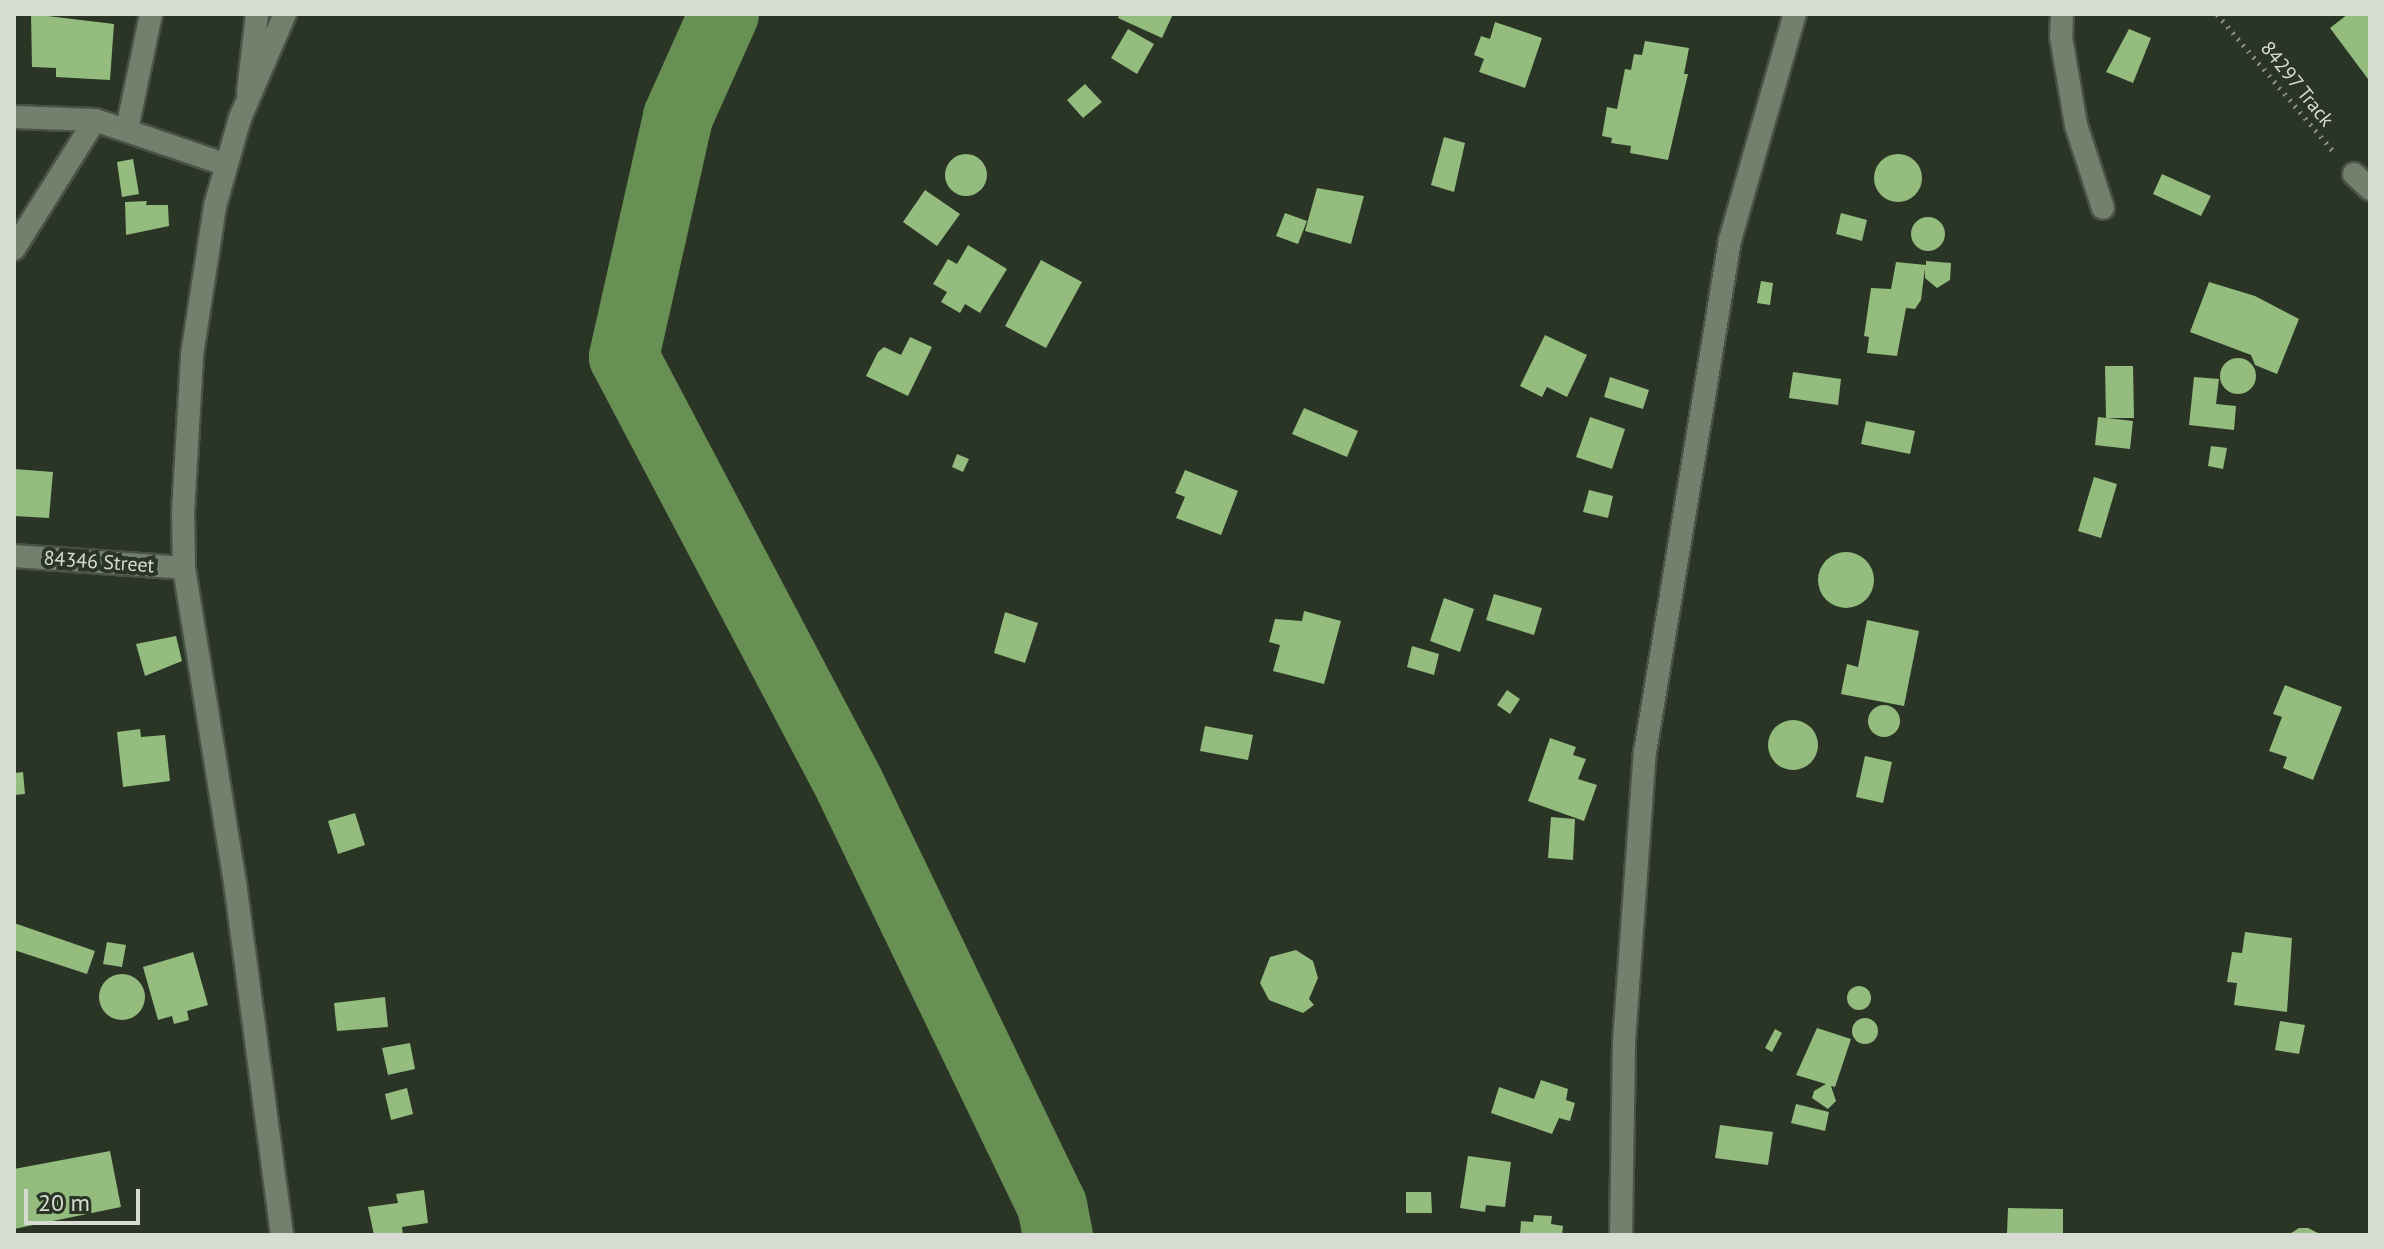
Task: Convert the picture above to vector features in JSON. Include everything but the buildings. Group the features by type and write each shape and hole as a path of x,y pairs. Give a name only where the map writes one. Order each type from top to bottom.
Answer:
{"street":[{"path":"127,129 151,14"},
{"path":"257,14 251,81 207,249 192,355 184,568 236,889 282,1235"},
{"path":"240,118 285,14"},
{"path":"1621,1235 1624,1042 1645,752 1727,255 1778,59 1795,14"},
{"path":"2062,14 2061,37 2076,125 2103,208"},
{"path":"14,117 95,120 227,165"},
{"path":"14,249 95,120"},
{"name":"84346 Street","path":"14,556 184,568"}],"path":[{"name":"84297 Track","path":"2217,14 2362,181"}],"waterway":[{"path":"724,14 678,117 624,357 850,786 1052,1205 1058,1235"}]}
